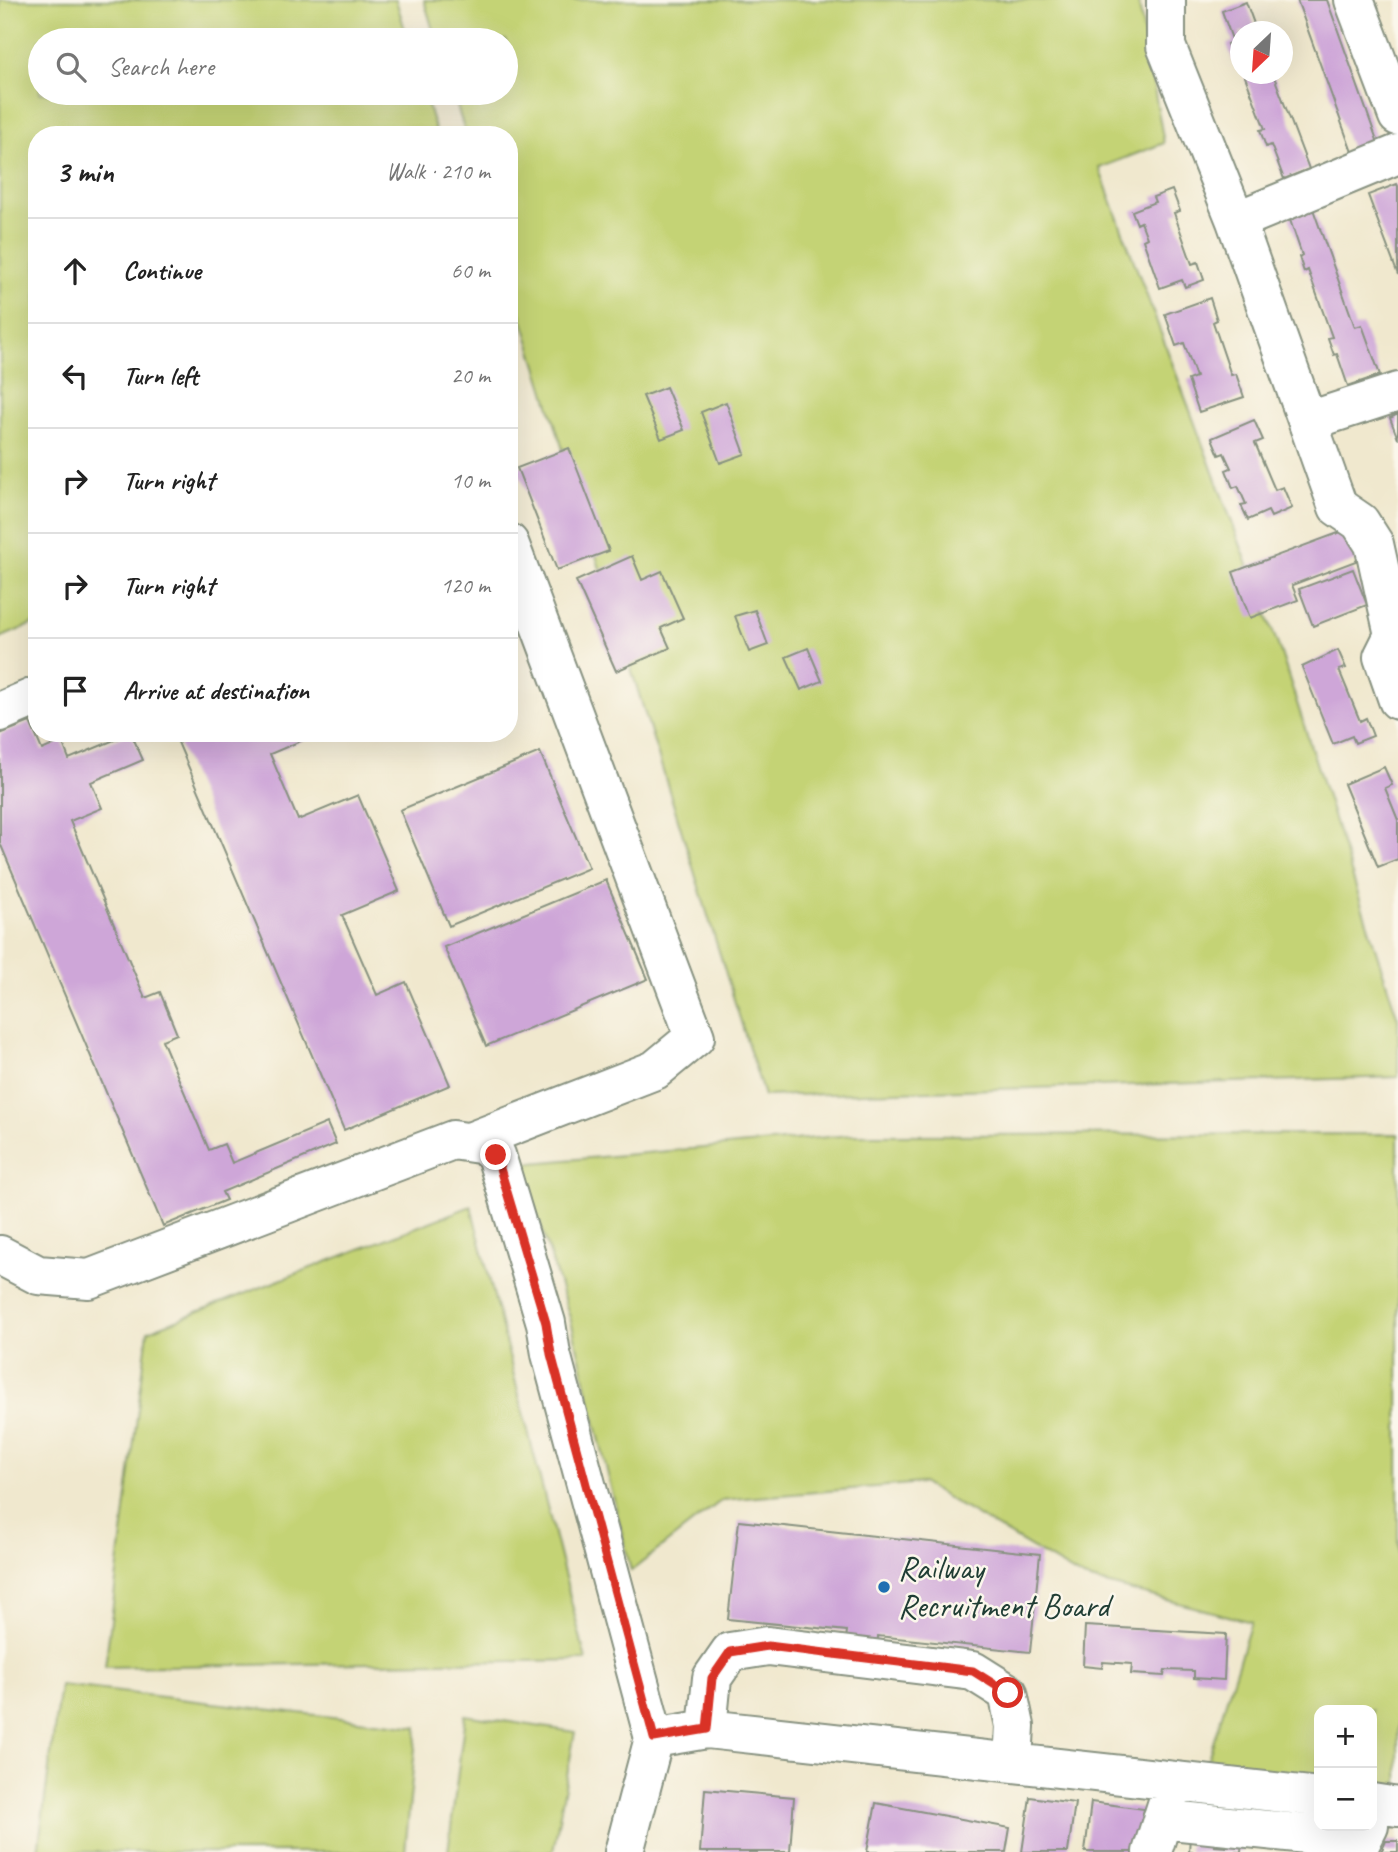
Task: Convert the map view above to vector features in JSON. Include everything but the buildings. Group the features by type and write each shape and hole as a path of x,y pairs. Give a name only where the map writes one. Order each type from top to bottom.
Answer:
{"street":[{"path":"1166,0 1166,46 1236,221 1338,507 1360,522 1374,544 1396,633 1383,657 1398,700"},
{"path":"1354,0 1398,116"},
{"path":"1236,221 1398,154"},
{"path":"1308,421 1398,393"},
{"path":"472,1141 654,1070 695,1037 518,567"},
{"path":"0,712 28,700"},
{"path":"0,1255 38,1275 89,1279 453,1140 486,1145 496,1155 546,1323 551,1354 654,1738 624,1852"},
{"path":"707,1729 712,1678 730,1652 768,1646 973,1671 1008,1693 1015,1726 1013,1761"},
{"path":"654,1738 707,1729 1314,1796"},
{"path":"1174,1780 1165,1836 1314,1825"}],"green space":[{"path":"0,0 396,0 404,28 28,28 28,105 428,105 434,126 28,126 28,626 0,638"},
{"path":"424,0 1138,0 1164,143 1099,168 1281,653 1398,1019 1398,1077 764,1096 518,305 518,126 463,126 457,105 518,105 518,28 432,28"},
{"path":"1398,1134 1398,1792 1377,1790 1377,1705 1314,1705 1314,1781 1205,1768 1251,1622 1083,1578 922,1483 722,1500 631,1571 571,1321 521,1164 851,1135"},
{"path":"471,1206 586,1660 105,1667 148,1331"},
{"path":"60,1685 417,1727 405,1852 38,1852"},
{"path":"465,1715 575,1732 553,1852 448,1852"}],"place":[{"name":"Railway Recruitment Board","path":"884,1587"}],"route":[{"path":"496,1155 546,1323 551,1354 654,1738 707,1729 712,1678 730,1652 768,1646 973,1671 1008,1693"}]}
